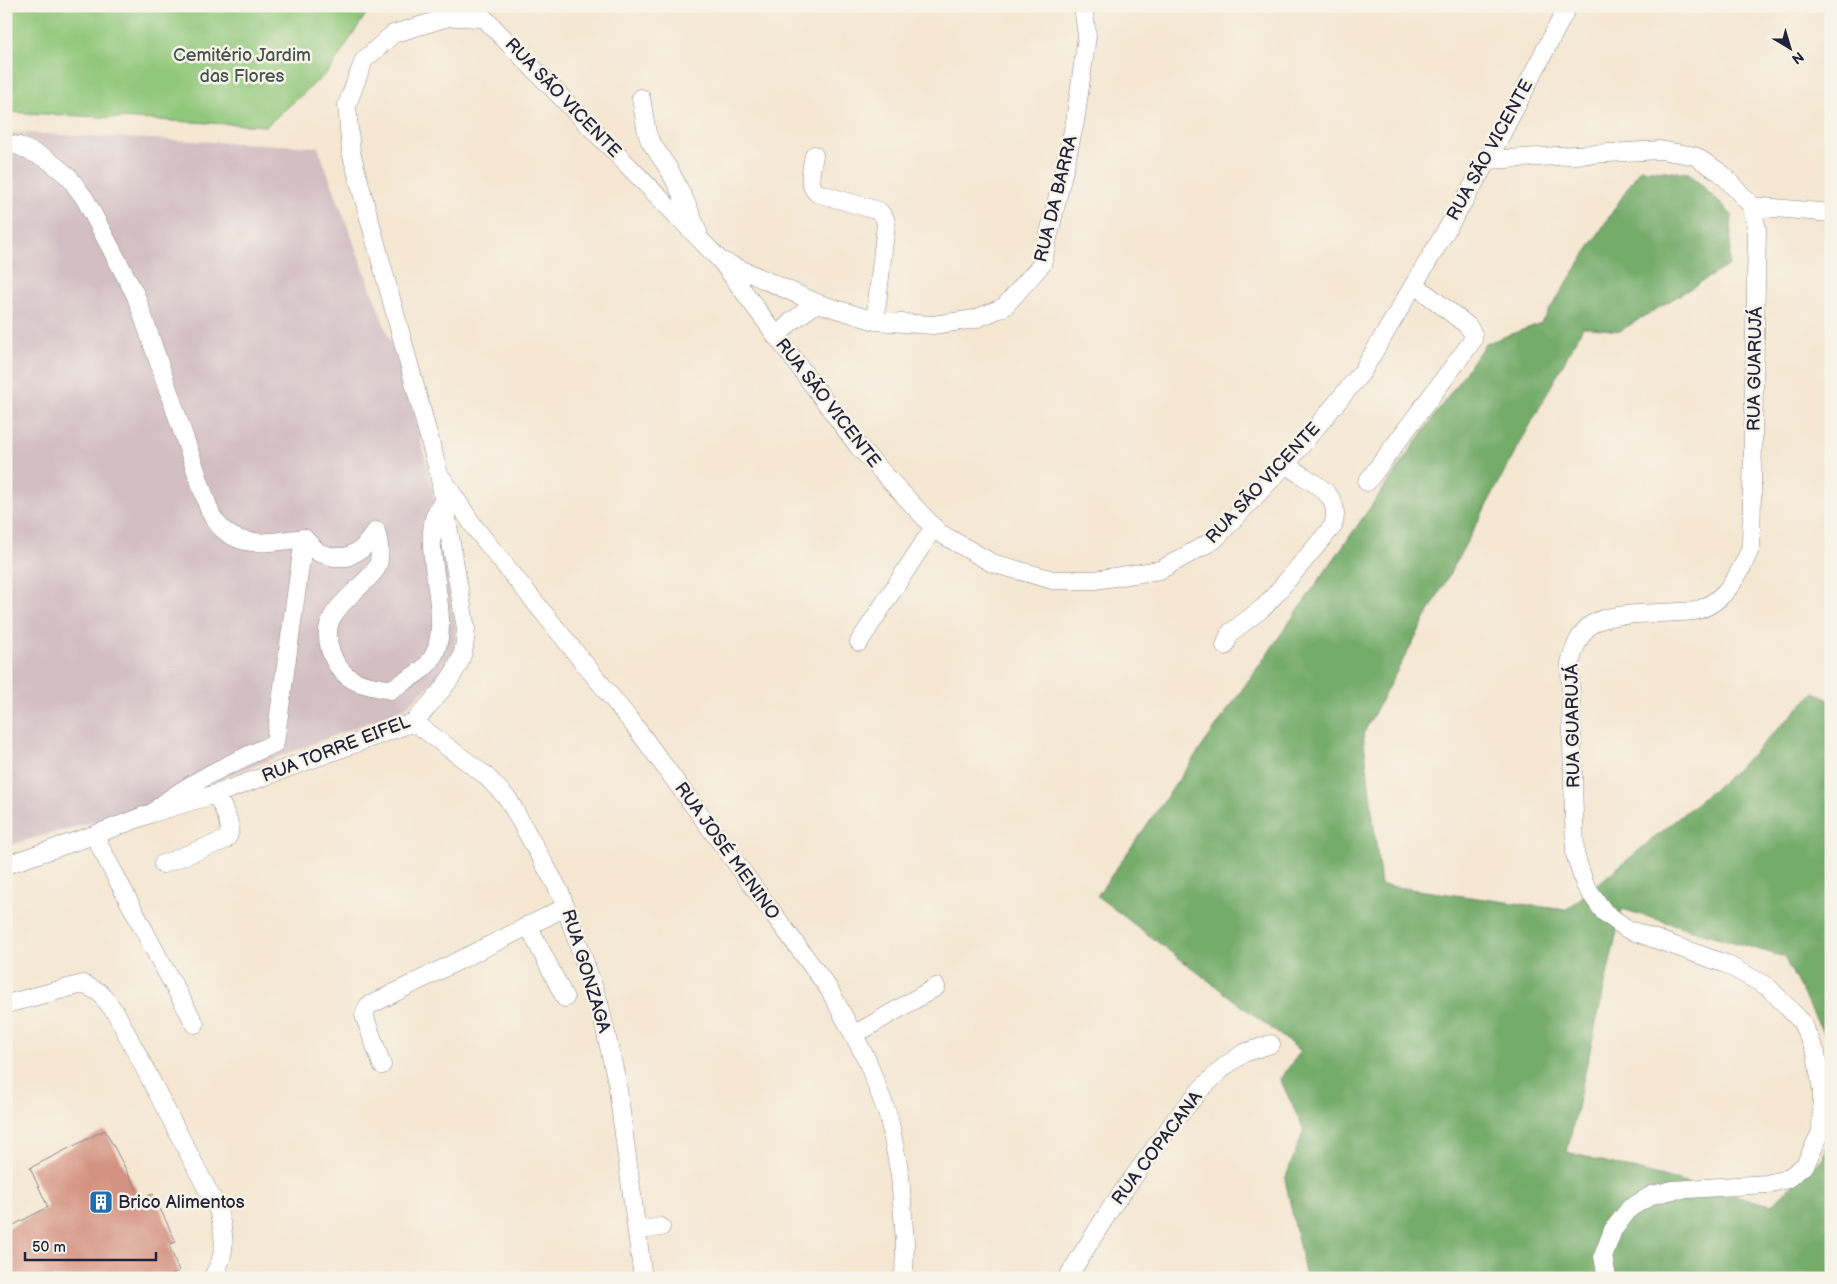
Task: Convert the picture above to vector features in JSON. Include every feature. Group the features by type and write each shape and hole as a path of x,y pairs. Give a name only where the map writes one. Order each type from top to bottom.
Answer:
{"street":[{"name":"RUA DA BARRA","path":"721,261 818,303 875,321 934,325 975,319 1004,307 1042,264 1075,122 1087,36 1083,6"},
{"name":"RUA SÃO VICENTE","path":"439,474 351,152 347,104 364,60 393,34 449,17 486,12 721,261 858,446 938,532 992,563 1053,580 1095,580 1160,570 1214,540 1286,464 1362,372 1488,160 1568,6"},
{"path":"641,98 650,141 670,171 687,205 701,240"},
{"path":"6,144 19,146 47,158 69,177 85,199 136,296 215,522 230,536 250,543 304,538"},
{"path":"1488,160 1660,150 1695,156 1721,173 1752,206 1831,213"},
{"path":"814,156 810,180 817,194 879,211 885,219 875,321"},
{"name":"RUA GUARUJÁ","path":"1607,1278 1603,1256 1613,1230 1630,1208 1652,1195 1673,1190 1766,1184 1787,1179 1805,1165 1821,1132 1822,1092 1816,1053 1801,1021 1768,987 1726,964 1627,929 1604,912 1585,886 1575,854 1572,650 1591,624 1611,616 1651,615 1698,610 1716,600 1734,582 1751,547 1758,256 1757,229 1752,206"},
{"path":"1367,482 1473,340 1473,334 1468,326 1414,284"},
{"path":"776,336 818,303"},
{"path":"1225,646 1230,633 1274,596 1334,526 1336,518 1334,501 1328,492 1286,464"},
{"name":"RUA TORRE EIFEL","path":"6,864 94,835 152,813 216,794 414,722 448,681 463,653 466,629 439,474"},
{"name":"RUA JOSÉ MENINO","path":"439,474 475,528 634,725 829,989 867,1060 889,1118 900,1175 905,1243 904,1278"},
{"path":"304,538 319,553 334,557 348,557 362,549 376,531 379,550 377,568 334,614 328,629 328,638 332,656 344,674 360,683 390,690 421,671 429,662 438,646 440,621 432,535 436,514 443,502"},
{"path":"858,642 934,527"},
{"path":"152,813 176,793 223,767 275,743 304,538"},
{"name":"RUA GONZAGA","path":"414,722 485,775 508,799 560,892 599,1003 617,1082 643,1278"},
{"path":"163,864 226,840 230,828 216,794"},
{"path":"94,835 195,1024"},
{"path":"382,1065 364,1015 368,1006 566,907"},
{"path":"528,925 565,998"},
{"path":"6,1004 83,984 99,992 116,1012 218,1210 224,1231 224,1248 221,1265 212,1278"},
{"path":"854,1035 936,987"},
{"name":"RUA COPACANA","path":"1067,1278 1113,1205 1175,1120 1200,1090 1225,1066 1244,1054 1271,1044"},
{"path":"637,1231 661,1227"}],"shaded area":[{"path":"6,132 318,147 409,391 435,499 456,626 455,656 440,676 404,709 146,807 6,846"}],"green space":[{"name":"Cemitério Jardim das Flores","path":"6,6 371,6 330,70 266,126 6,112"},
{"path":"1640,169 1689,173 1732,215 1729,265 1620,331 1583,327 1363,734 1381,885 1566,910 1732,774 1815,692 1831,701 1831,1048 1784,957 1622,909 1567,1152 1771,1205 1824,1157 1831,1129 1831,1278 1306,1278 1285,1179 1304,1130 1280,1079 1301,1051 1097,896 1485,344 1541,323"}],"building":[{"name":"Brico Alimentos","path":"105,1130 141,1198 153,1194 176,1242 169,1245 179,1271 165,1278 6,1278 6,1229 48,1207 30,1168"}],"place":[{"name":"Brico Alimentos","path":"101,1202"}]}
